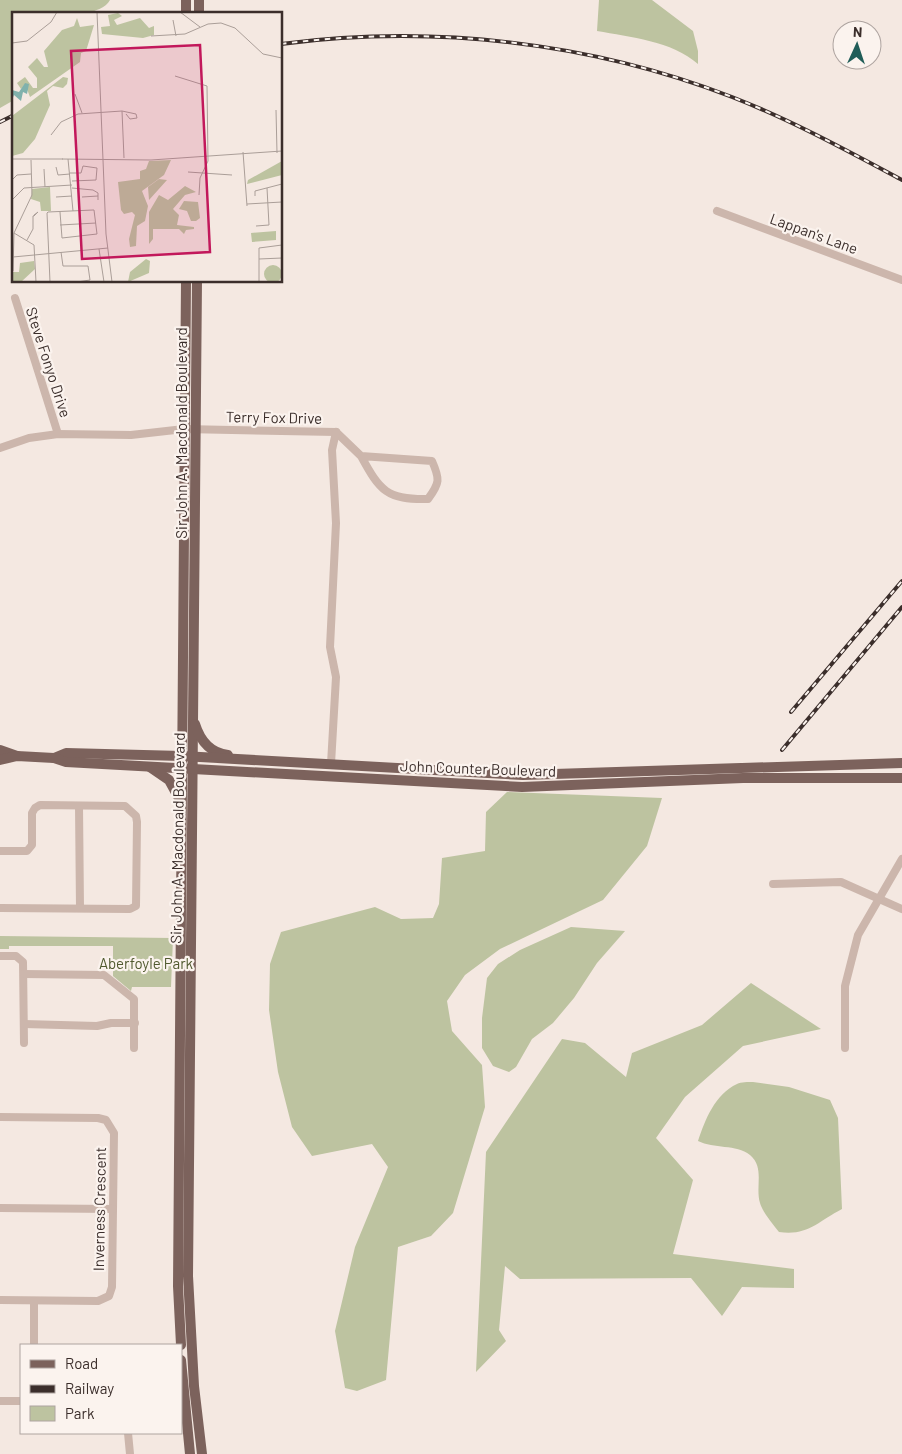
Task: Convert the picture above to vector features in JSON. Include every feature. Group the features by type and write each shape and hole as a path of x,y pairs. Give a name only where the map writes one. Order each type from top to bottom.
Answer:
{"main road":[{"name":"Sir John A. Macdonald Boulevard","path":"186,282 184,429 188,1276 194,1386 202,1454"},
{"name":"Sir John A. Macdonald Boulevard","path":"187,756 193,718 197,282"},
{"path":"193,718 199,735 207,746 221,754 255,761"},
{"name":"John Counter Boulevard","path":"0,750 17,756"},
{"name":"John Counter Boulevard","path":"54,758 66,753 187,756 523,775 902,763"},
{"name":"John Counter Boulevard","path":"0,760 17,756 54,758 66,762 186,770 522,787 743,778 902,778"},
{"path":"149,767 169,780 181,803"},
{"name":"Sir John A. Macdonald Boulevard","path":"181,1344 178,1276 181,803 186,770"},
{"path":"182,1388 190,1454"}],"street":[{"name":"Lappan's Lane","path":"717,211 902,280"},
{"name":"Steve Fonyo Drive","path":"14,298 58,434"},
{"name":"Terry Fox Drive","path":"0,448 29,438 58,434 131,435 184,429 336,432 332,450 336,523 330,647 336,677 331,764"},
{"path":"336,432 361,456 371,475 385,491 404,500 428,499 435,490 439,477 432,461 361,456"},
{"path":"0,851 27,851 32,845 32,813 40,805 125,806 136,816 136,906 130,909 0,908"},
{"path":"79,806 80,908"},
{"path":"845,1048 846,986 858,935 902,859"},
{"path":"773,884 841,882 902,909"},
{"path":"0,956 16,956 23,962 24,1044"},
{"path":"24,974 104,975 134,999 134,1048"},
{"path":"24,1024 97,1026 110,1023 135,1023"},
{"name":"Inverness Crescent","path":"0,1117 98,1118 106,1120 114,1133 112,1287 109,1296 98,1301 0,1300"},
{"path":"0,1208 113,1209"},
{"path":"34,1301 34,1344"},
{"path":"182,1388 194,1386"},
{"path":"0,1401 20,1401"},
{"path":"128,1434 130,1454"}],"green space":[{"path":"0,0 110,0 103,7 91,12 12,12 12,101 0,108"},
{"path":"599,0 652,0 693,31 698,51 698,64 688,56 663,45 597,31"},
{"path":"507,792 662,798 647,846 603,900 500,949 465,975 447,1001 452,1031 482,1065 485,1107 453,1213 431,1236 398,1247 386,1380 357,1391 345,1388 335,1331 355,1247 388,1167 372,1144 312,1156 292,1127 278,1072 269,1010 270,964 281,932 375,907 401,919 433,918 439,904 442,858 485,851 486,812"},
{"path":"571,927 625,931 597,963 574,998 553,1023 532,1039 516,1067 509,1072 493,1066 482,1048 482,1018 487,978 498,964 520,950"},
{"name":"Aberfoyle Park","path":"0,936 173,938 171,987 132,987 131,991 113,976 113,946 9,946 9,949 0,949"},
{"path":"751,983 821,1029 743,1046 685,1097 656,1138 693,1180 673,1254 794,1269 794,1288 742,1287 722,1316 691,1278 520,1279 505,1266 499,1330 506,1341 476,1372 486,1152 562,1039 585,1043 626,1077 632,1053 702,1025"},
{"path":"753,1082 789,1087 830,1100 838,1118 842,1209 805,1230 789,1233 779,1232 768,1218 760,1203 757,1166 755,1160 750,1155 738,1149 698,1141 712,1108 723,1094 729,1088 739,1083"}],"railway":[{"path":"282,44 338,38 395,36 453,37 510,42 567,51 623,63 678,78 776,115 902,180"},
{"path":"0,122 12,116"},
{"path":"791,712 902,581"},
{"path":"782,750 902,607"}]}
